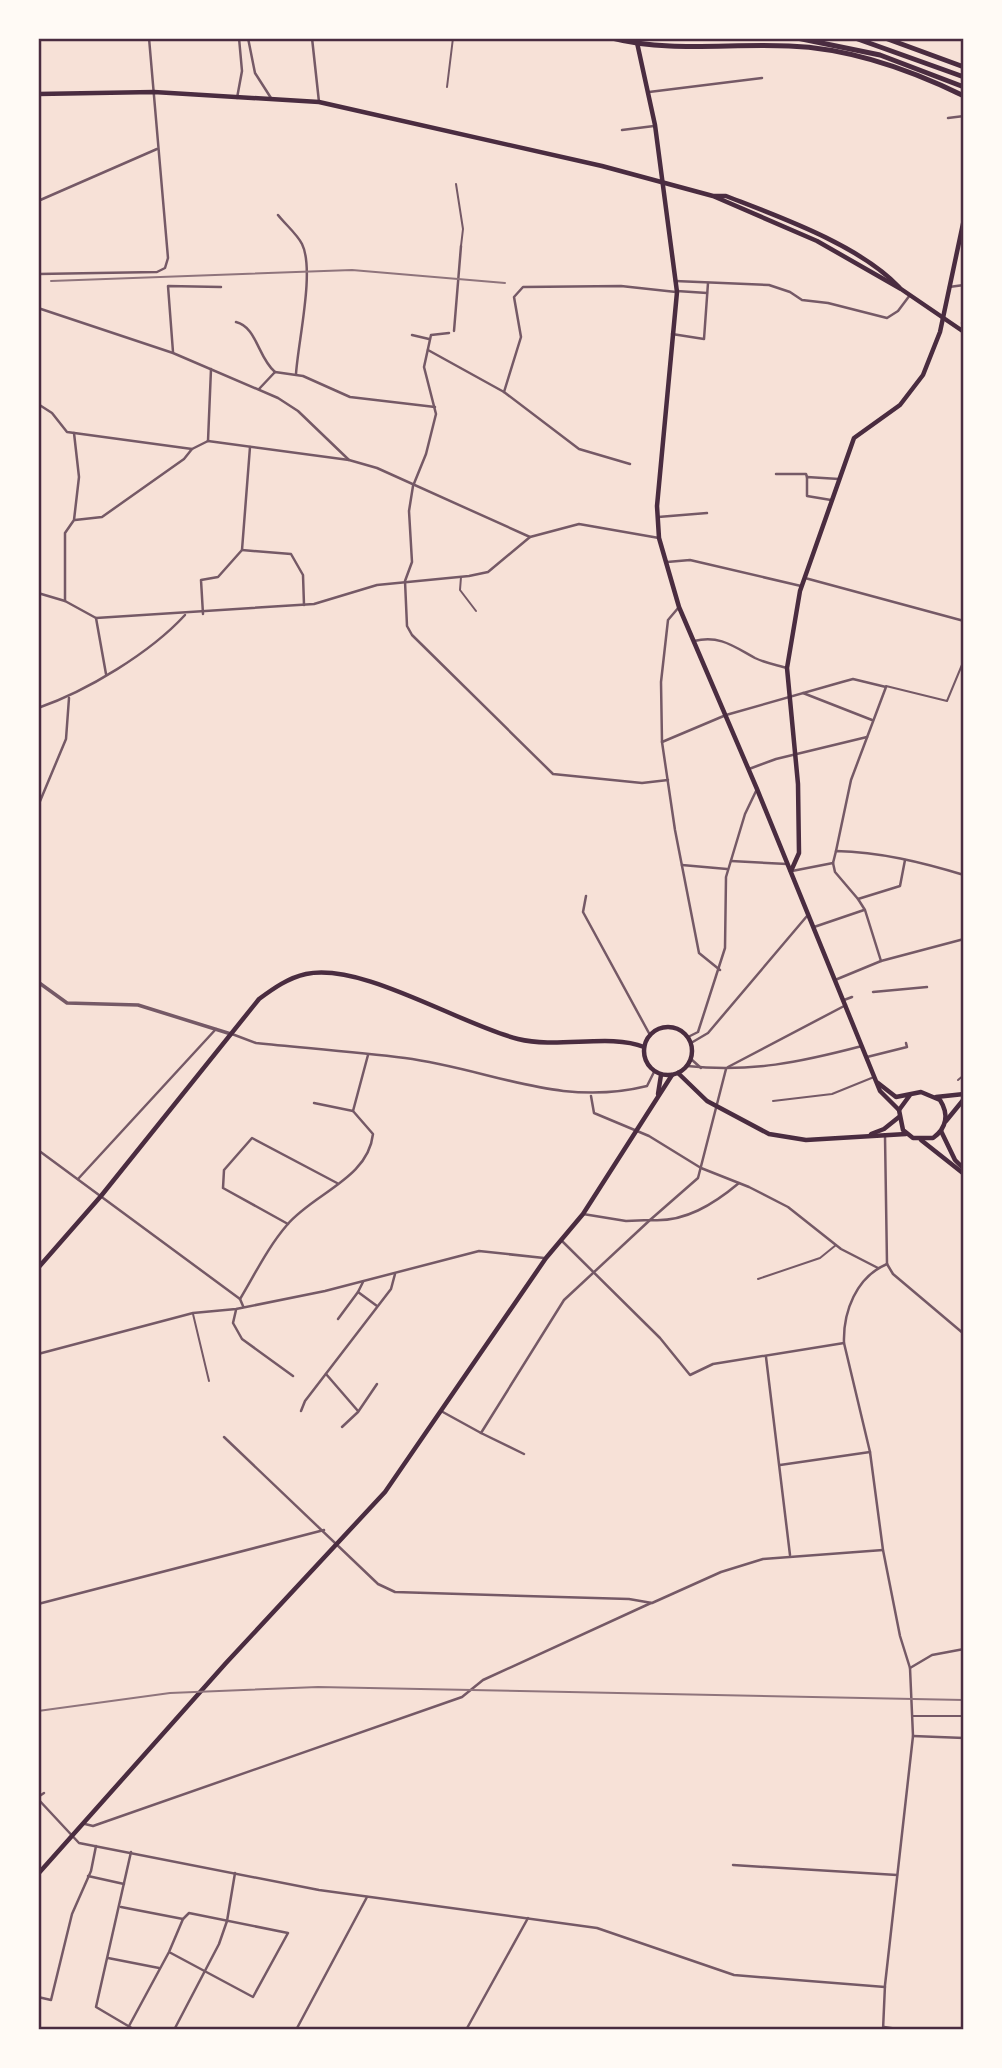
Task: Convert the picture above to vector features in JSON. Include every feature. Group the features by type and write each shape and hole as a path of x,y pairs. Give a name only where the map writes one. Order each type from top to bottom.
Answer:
{"highway":[{"path":"612,38 708,47 790,46 823,50 894,68 964,96"},
{"path":"677,38 691,38"},
{"path":"797,38 880,55 964,87"},
{"path":"855,38 964,77"},
{"path":"885,38 964,67"}],"main road":[{"path":"637,41 655,125 677,291 657,517 664,562 679,607 809,914 882,1096 899,1113 906,1134"},
{"path":"38,94 154,92 320,102 492,140 713,196 817,241 901,289 964,332"},
{"path":"791,872 799,853 795,754 787,668 793,618 804,578 854,438 900,405 917,385 940,332 964,219"},
{"path":"38,1268 101,1196 259,999 279,984 305,974 327,972 351,975 517,1039 557,1045 629,1041 644,1047"},
{"path":"38,1874 226,1663 385,1492 546,1258 583,1214 657,1097 675,1074 687,1066 691,1059 689,1040 670,1027 650,1035 644,1047 646,1062 654,1072 661,1075 675,1074 717,1107 755,1128 782,1137 806,1140 906,1134 920,1140 964,1171"},
{"path":"657,1097 661,1075"},
{"path":"876,1080 896,1097 926,1093 936,1097 964,1097"},
{"path":"866,1136 884,1129 899,1113 910,1095"},
{"path":"936,1097 944,1106 946,1121"},
{"path":"920,1140 933,1138 941,1131 964,1097"},
{"path":"941,1131 955,1160 964,1171"}],"street":[{"path":"38,274 157,272 165,268 168,258 149,38"},
{"path":"237,97 242,71 239,38"},
{"path":"248,38 256,73 273,100"},
{"path":"312,38 320,102"},
{"path":"649,92 762,78"},
{"path":"948,118 964,116"},
{"path":"622,130 655,125"},
{"path":"38,201 158,149"},
{"path":"278,215 302,244 306,258 308,282 298,340 296,374"},
{"path":"454,331 461,246"},
{"path":"675,281 769,285 809,302 828,303 887,318 898,311 910,295"},
{"path":"673,334 704,339 708,281"},
{"path":"949,287 964,285"},
{"path":"173,353 168,286 221,287"},
{"path":"504,392 520,347 521,335 514,304 517,292 523,287 618,286 707,293"},
{"path":"38,308 173,353 260,389 298,411 349,460"},
{"path":"236,322 251,331 261,356 275,372 296,374 350,397 435,407"},
{"path":"412,335 430,337 449,333"},
{"path":"430,337 424,367 435,407 426,454 413,486 409,511 412,562 405,581 407,626 412,635 553,774 642,783 668,780"},
{"path":"428,350 504,392 579,449 630,464"},
{"path":"208,441 211,369"},
{"path":"260,389 275,372"},
{"path":"38,404 52,413 66,432 192,449"},
{"path":"65,601 65,533 74,520 79,477 74,433"},
{"path":"74,520 102,517 184,458 192,449 208,441 349,460 377,468 530,537"},
{"path":"203,614 201,580 218,577 242,550 250,447"},
{"path":"776,474 806,474 807,477 839,479"},
{"path":"807,477 807,496 831,500"},
{"path":"657,517 706,513"},
{"path":"38,593 65,601 96,618 203,614 304,605 341,598 377,585 488,572 530,537 579,524 659,538"},
{"path":"242,550 291,554 303,575 304,605"},
{"path":"664,562 690,560 802,586"},
{"path":"804,578 964,621"},
{"path":"679,607 668,620 661,682 662,742 699,953 720,971"},
{"path":"38,708 69,698 106,675 165,634 185,615"},
{"path":"96,618 106,675"},
{"path":"694,641 728,641 758,659 787,668"},
{"path":"662,742 726,715 853,679 886,687 851,780 833,863 835,872 865,910 881,961"},
{"path":"803,693 873,720"},
{"path":"39,805 66,739 69,698"},
{"path":"748,769 795,754 867,737"},
{"path":"689,1040 698,1032 720,971 725,948 723,908 728,869 745,814 757,789"},
{"path":"836,851 905,859 964,875"},
{"path":"858,899 900,886 905,859"},
{"path":"731,861 788,864"},
{"path":"791,872 833,863"},
{"path":"682,865 728,869"},
{"path":"586,896 583,912 650,1035"},
{"path":"814,927 865,910"},
{"path":"689,1040 708,1033 809,914"},
{"path":"835,980 881,961 964,939"},
{"path":"38,982 67,1003 138,1005 256,1043 406,1058 514,1083 591,1095 647,1086 654,1072"},
{"path":"873,992 927,987"},
{"path":"481,1433 564,1300 698,1178 726,1069 852,997"},
{"path":"78,1179 216,1029"},
{"path":"867,1057 907,1047 906,1043"},
{"path":"687,1066 726,1069 786,1066 862,1046"},
{"path":"353,1111 368,1055"},
{"path":"691,1059 701,1068"},
{"path":"591,1095 594,1113 637,1130 701,1168 739,1183 788,1208 836,1245 878,1268"},
{"path":"240,1299 288,1224 348,1177 371,1150 373,1134 353,1111 314,1103"},
{"path":"885,1136 887,1265 893,1275 964,1334"},
{"path":"288,1224 223,1188 224,1170 253,1138 337,1183"},
{"path":"38,1150 240,1299 243,1306"},
{"path":"583,1214 615,1220 671,1220 709,1206 739,1183"},
{"path":"561,1240 660,1338 690,1376 713,1364 845,1343"},
{"path":"38,1354 192,1313 236,1309 363,1282 479,1251 546,1258"},
{"path":"887,1265 878,1268 852,1296 844,1327 845,1343 870,1452 883,1550 900,1636 910,1668 913,1735 885,1987 883,2028 904,2029"},
{"path":"301,1410 391,1289 395,1274"},
{"path":"338,1319 363,1282"},
{"path":"358,1292 378,1306"},
{"path":"236,1309 233,1323 242,1339 293,1376"},
{"path":"766,1357 790,1556"},
{"path":"326,1374 358,1412"},
{"path":"342,1427 358,1412 377,1384"},
{"path":"440,1411 524,1454"},
{"path":"224,1437 383,1589 396,1592 629,1599 652,1603"},
{"path":"780,1465 870,1452"},
{"path":"38,1604 324,1530"},
{"path":"82,1822 93,1826 462,1697 483,1680 721,1572 763,1559 883,1550"},
{"path":"910,1668 932,1655 964,1649"},
{"path":"913,1735 964,1738"},
{"path":"44,1793 38,1798 79,1843 367,1897 597,1928 734,1975 885,1987"},
{"path":"38,1997 51,2000 72,1914 88,1876 96,1846"},
{"path":"131,1852 96,2007 135,2029"},
{"path":"733,1865 897,1875"},
{"path":"174,2029 205,1972 227,1921 235,1873"},
{"path":"88,1876 124,1884"},
{"path":"296,2029 367,1897"},
{"path":"120,1907 183,1919"},
{"path":"129,2026 169,1952 183,1919 189,1913 288,1933 253,1997 169,1952"},
{"path":"466,2029 528,1918"},
{"path":"107,1958 160,1968"}],"lane":[{"path":"447,87 453,38"},
{"path":"456,184 463,229 461,246"},
{"path":"461,577 460,590 476,611"},
{"path":"886,687 891,685 947,701 964,660"},
{"path":"958,1080 964,1075"},
{"path":"773,1101 832,1094 876,1080"},
{"path":"758,1279 820,1258 836,1245"},
{"path":"192,1313 209,1381"},
{"path":"911,1716 964,1716"}],"tram line":[{"path":"51,281 352,270 505,283"}],"railway":[{"path":"38,1711 170,1693 318,1687 964,1700"}]}
